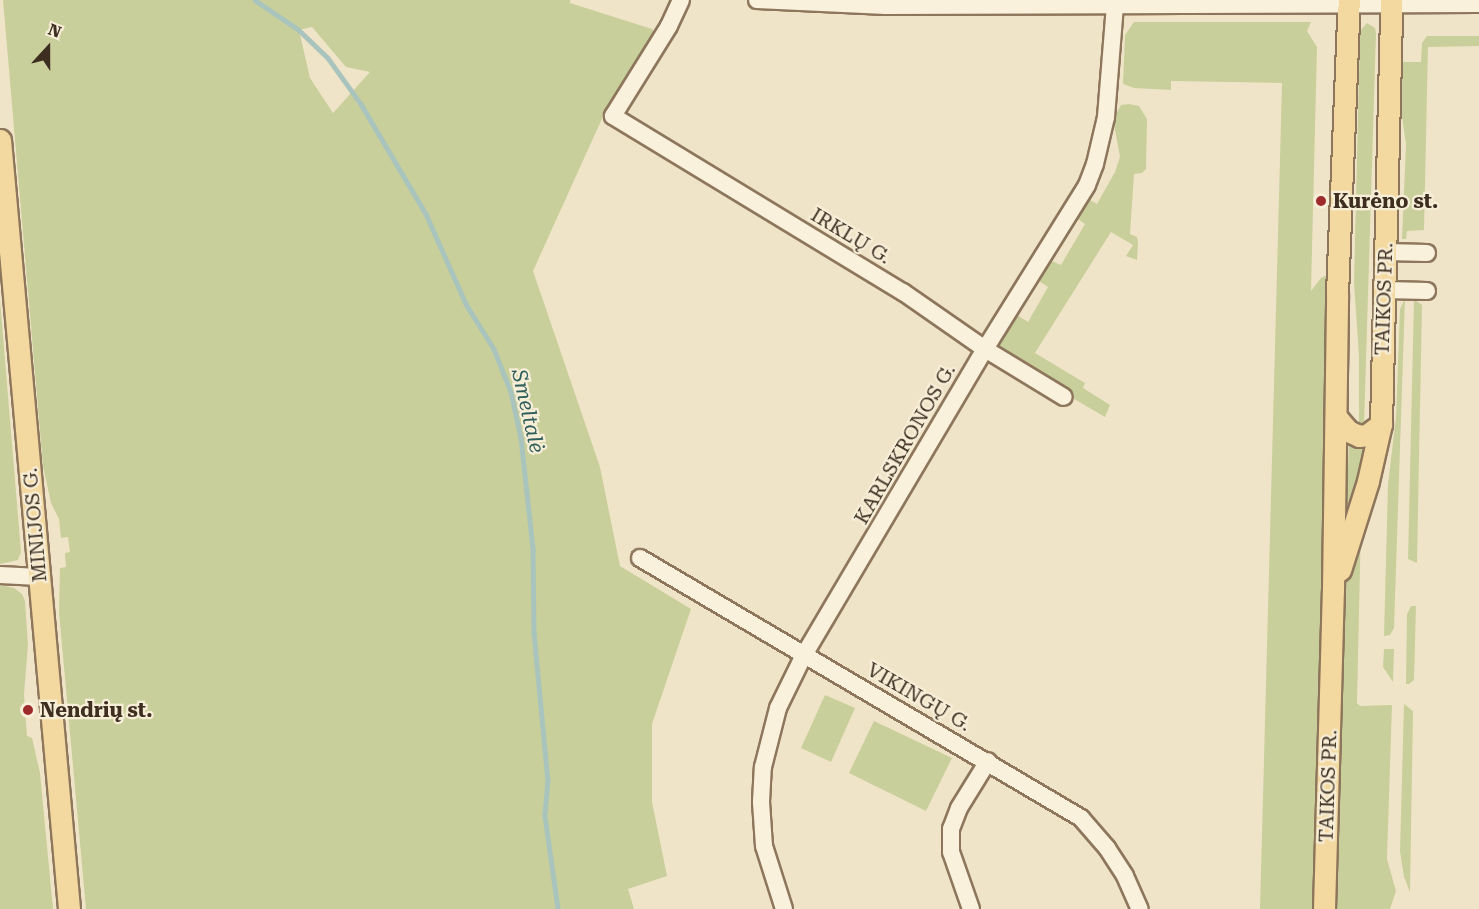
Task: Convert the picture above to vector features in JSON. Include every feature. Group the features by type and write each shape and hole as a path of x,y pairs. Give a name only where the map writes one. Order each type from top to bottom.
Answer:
{"main road":[{"name":"TAIKOS PR.","path":"1324,909 1333,590 1337,294 1349,2"},
{"name":"TAIKOS PR.","path":"1333,590 1368,481 1382,424 1391,2"},
{"name":"MINIJOS G.","path":"0,140 69,909"},
{"path":"1336,417 1348,431 1359,436 1367,435 1382,424"}],"street":[{"name":"IRKLŲ G.","path":"681,0 669,26 613,116 903,292 984,349 1064,397"},
{"path":"757,0 855,6 1349,2 1479,4"},
{"name":"KARLSKRONOS G.","path":"784,909 764,846 760,802 763,766 778,708 804,655 898,499 984,349 1087,185 1095,164 1106,117 1115,5"},
{"path":"1386,252 1427,253"},
{"path":"1385,290 1426,291"},
{"name":"VIKINGŲ G.","path":"640,558 988,761 1081,818 1107,848 1125,876 1140,909"},
{"path":"0,575 39,577"},
{"path":"971,909 951,852 951,829 959,808 988,761"}],"green space":[{"path":"3,0 570,0 570,3 652,29 655,33 655,38 605,112 533,271 600,467 620,566 691,609 652,724 652,802 667,876 628,889 634,909 86,909 59,612 60,568 66,567 65,553 70,552 68,537 61,538 59,519 51,503 43,466","holes":["312,27 346,67 370,72 333,113 310,78 299,30"]},
{"path":"1134,22 1311,22 1307,31 1317,47 1311,291 1321,278 1329,274 1313,909 1260,909 1282,83 1171,81 1171,90 1134,88 1123,84 1125,35"},
{"path":"1367,23 1375,28 1376,33 1364,426 1359,425 1359,356 1354,283 1360,31"},
{"path":"1427,36 1479,36 1479,46 1428,47 1424,230 1407,231 1406,239 1402,239 1406,144 1400,103 1399,62 1421,62 1422,43"},
{"path":"1121,105 1139,106 1147,119 1146,169 1142,173 1134,174 1130,234 1137,237 1137,260 1126,256 1133,245 1111,232 1035,353 1085,383 1083,388 1110,405 1105,417 997,354 994,347 1012,317 1017,315 1028,322 1048,287 1036,279 1047,259 1061,265 1085,224 1074,216 1085,197 1097,204 1115,172 1120,157 1113,119"},
{"path":"1405,299 1394,628 1390,635 1384,636 1388,484 1396,417 1400,309"},
{"path":"1414,299 1422,305 1417,563 1408,559"},
{"path":"0,300 21,552 18,560 0,564"},
{"path":"1349,440 1364,443 1362,476 1346,520"},
{"path":"1361,523 1357,703 1360,706 1392,705 1387,859 1396,891 1390,909 1336,909 1346,569"},
{"path":"0,585 14,588 22,594 25,601 28,645 24,694 27,736 32,738 40,773 53,909 0,909"},
{"path":"1411,606 1416,606 1414,680 1406,684 1407,614"},
{"path":"1384,649 1394,649 1393,682 1383,667"},
{"path":"825,695 855,708 831,762 801,748"},
{"path":"1404,704 1413,711 1410,892 1404,877 1400,851"},
{"path":"874,721 952,758 926,811 849,773"}],"waterway":[{"name":"Smeltalė","path":"255,0 299,30 328,58 361,104 426,214 466,304 494,349 511,392 521,438 533,549 534,633 548,780 545,816 558,909"}],"place":[{"name":"Kurėno st.","path":"1321,201"},
{"name":"Nendrių st.","path":"28,710"}]}
